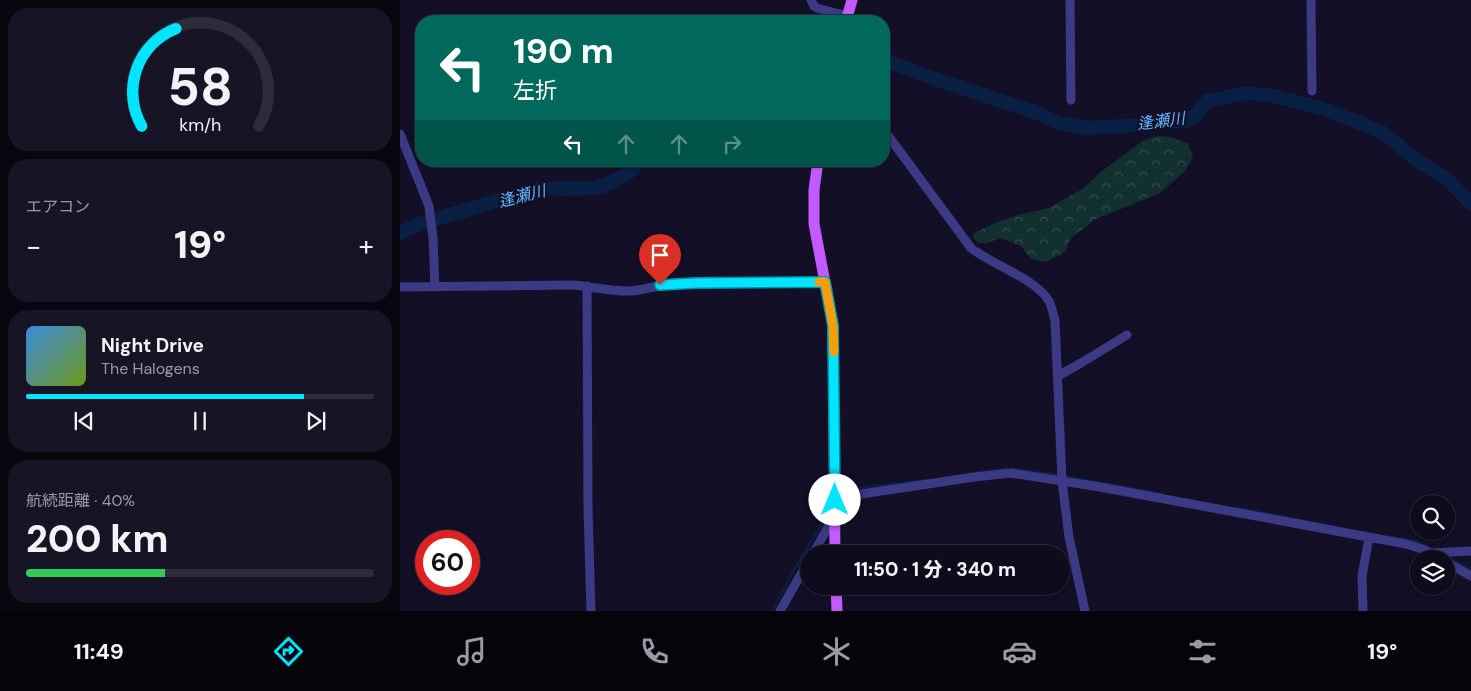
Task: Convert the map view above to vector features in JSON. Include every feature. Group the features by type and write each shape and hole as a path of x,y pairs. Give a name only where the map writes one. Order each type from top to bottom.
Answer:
{"main road":[{"path":"848,15 852,0"},
{"path":"817,167 814,190 814,224 833,326 836,545"},
{"path":"836,595 836,611"}],"street":[{"path":"811,0 817,8 838,15"},
{"path":"1070,0 1071,100"},
{"path":"1310,0 1312,91"},
{"path":"400,134 429,206 435,287"},
{"path":"890,138 971,248 1027,281 1049,301 1055,320 1062,481 1069,537 1085,611"},
{"path":"400,287 587,286 631,291 671,284 825,282"},
{"path":"587,286 588,499 591,611"},
{"path":"1058,376 1127,335"},
{"path":"835,500 855,495 1011,473 1100,487 1412,546 1423,550"},
{"path":"817,545 828,527 835,521"},
{"path":"1363,611 1362,576 1368,538"},
{"path":"1455,552 1471,552"},
{"path":"1455,567 1471,576"},
{"path":"780,611 800,576"}],"green space":[{"path":"1158,136 1171,137 1188,144 1193,157 1185,171 1160,193 1096,219 1071,238 1065,252 1046,262 1031,259 1021,246 1000,238 986,243 979,243 973,238 974,233 997,222 1049,208 1084,188 1102,171 1144,140"}],"waterway":[{"name":"逢瀬川","path":"890,62 1035,112 1059,123 1087,128 1185,121 1196,115 1208,101 1245,93 1274,96 1317,107 1383,133 1418,161 1447,179 1471,204"},
{"name":"逢瀬川","path":"400,233 416,225 537,189 595,188 627,174 634,167"},
{"path":"977,472 1007,469"},
{"path":"1012,469 1059,475"},
{"path":"1064,476 1162,494"},
{"path":"839,495 842,490 927,480"},
{"path":"1239,508 1336,527"},
{"path":"772,611 799,561 830,511"},
{"path":"1391,537 1415,541 1426,546"},
{"path":"1455,561 1471,569"}],"slow traffic":[{"path":"819,282 825,282 833,326 834,352"}],"route":[{"path":"660,285 825,282 833,326 835,500"}]}
